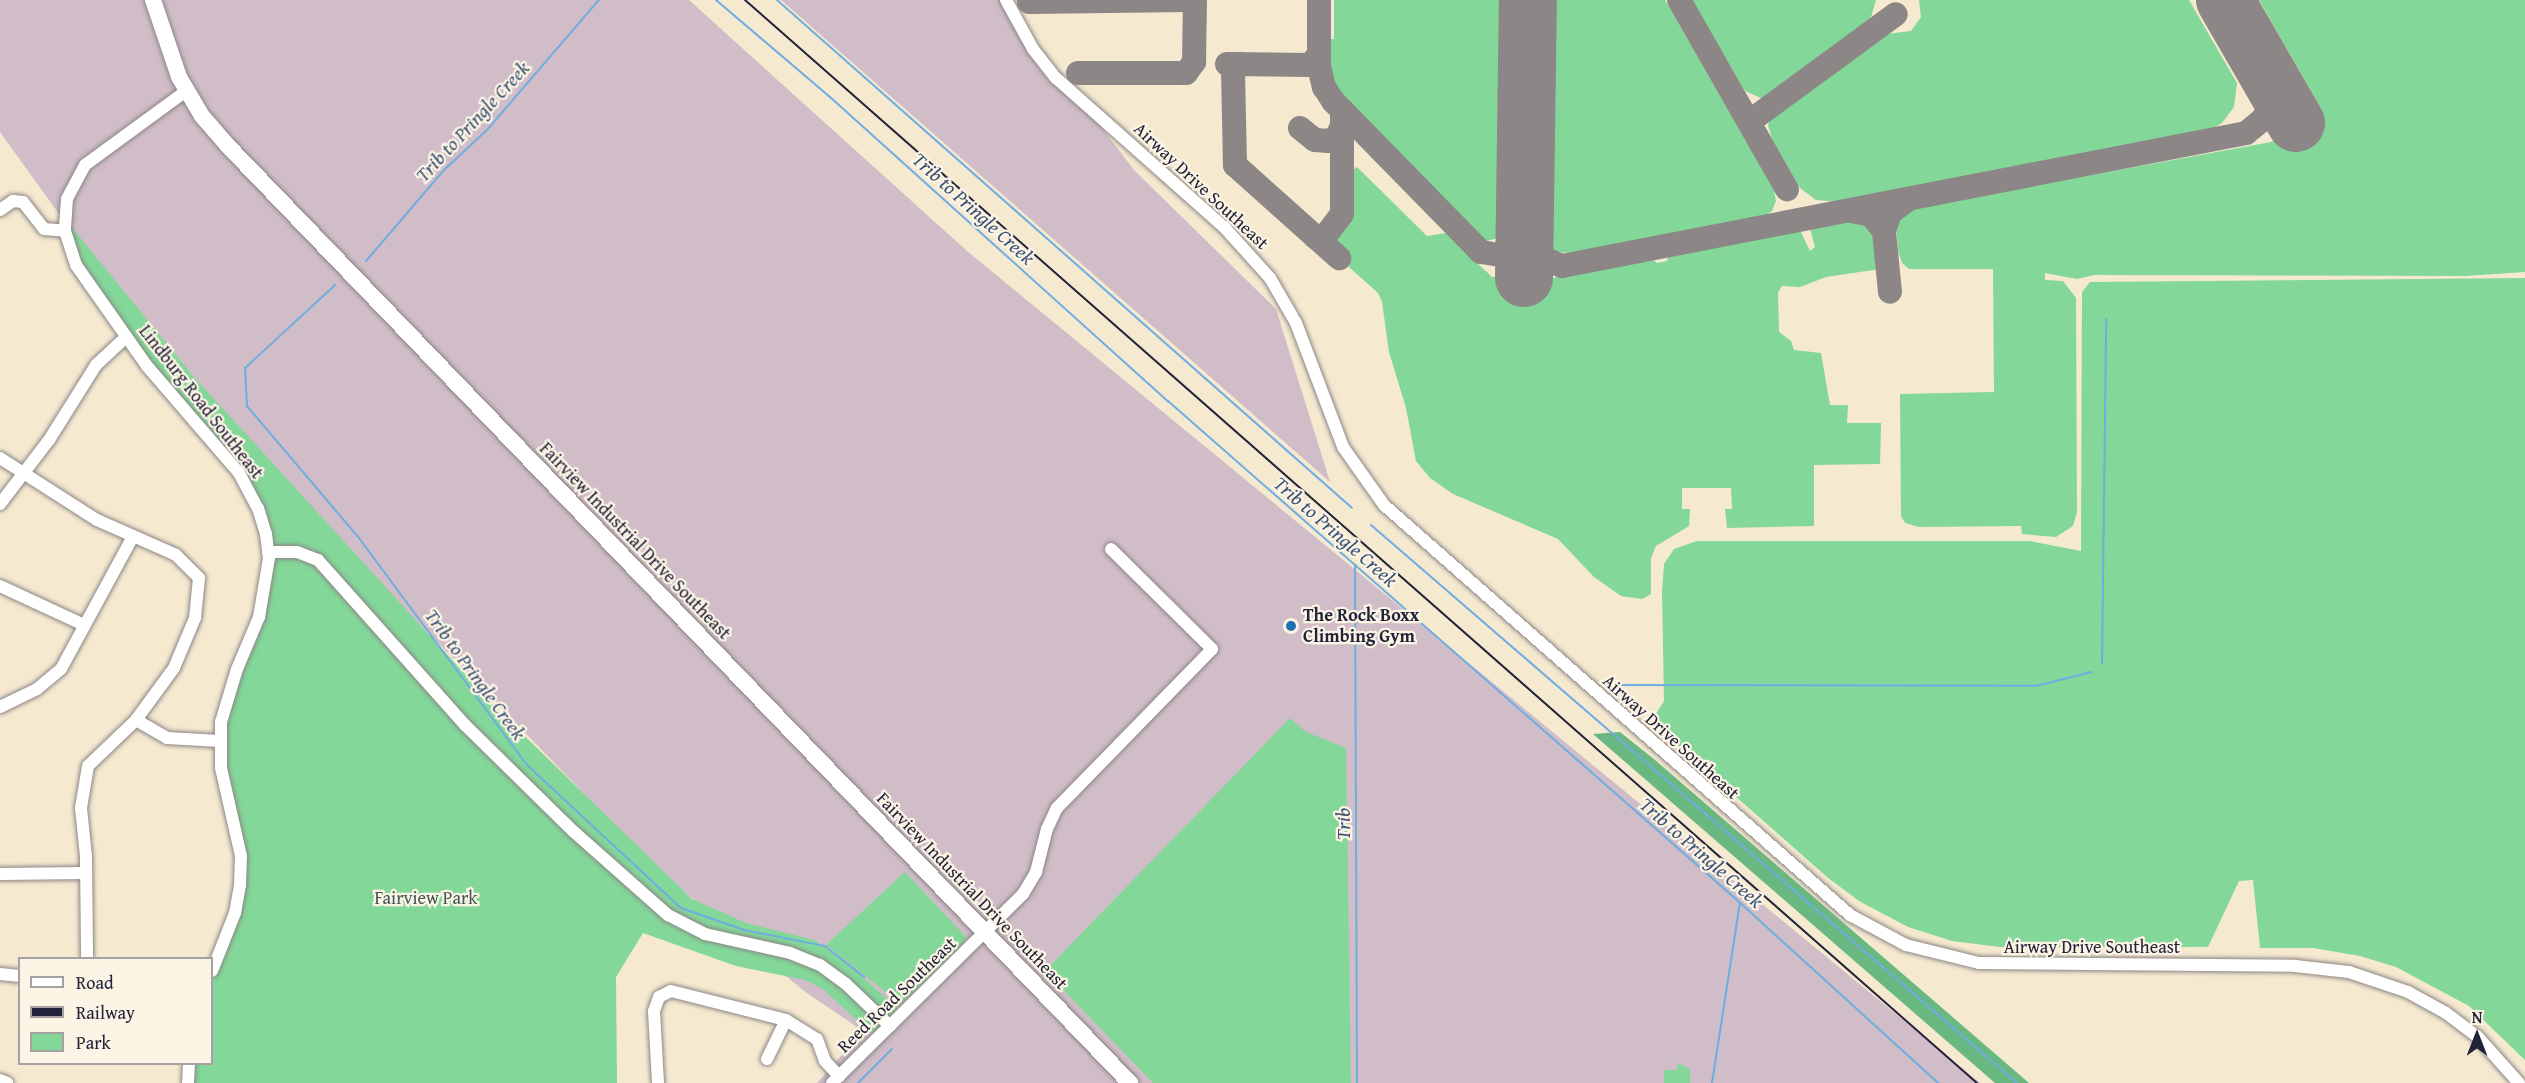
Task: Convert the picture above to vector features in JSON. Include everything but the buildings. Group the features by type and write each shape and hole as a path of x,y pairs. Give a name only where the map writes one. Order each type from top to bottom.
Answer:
{"main road":[{"name":"Fairview Industrial Drive Southeast","path":"153,0 164,42 186,91 228,146 1130,1083"}],"street":[{"name":"Airway Drive Southeast","path":"1006,0 1026,36 1068,90 1224,226 1270,278 1296,323 1343,447 1384,506 1850,915 1915,948 1979,963 2295,966 2357,974 2408,992 2457,1021 2490,1049 2519,1083"},
{"name":"Lindburg Road Southeast","path":"186,91 85,165 67,200 65,231 76,265 126,337 176,404 239,473 258,508 268,552 259,617 225,705 220,741 224,786 240,856 240,885 235,913 213,968"},
{"path":"0,210 13,201 23,201 44,229 65,231"},
{"path":"0,504 63,421 96,365 126,337"},
{"path":"0,458 132,538 177,555 199,578 200,593 186,644 162,688 136,720 88,766 81,808 86,873 87,957"},
{"path":"0,706 21,699 51,680 70,656 84,625 132,538"},
{"name":"Reed Road Southeast","path":"836,1079 987,934 1029,885 1057,808 1212,649 1111,549"},
{"path":"268,552 297,552 318,560 466,726 655,905 692,929 790,953 820,965 846,984 890,1026"},
{"path":"0,586 84,625"},
{"path":"136,720 167,738 220,741"},
{"path":"0,874 86,873"},
{"path":"0,974 18,976"},
{"path":"658,1083 654,1011 662,994 675,991 786,1020 817,1039 825,1061 836,1079"},
{"path":"767,1059 786,1020"},
{"path":"188,1083 189,1065"},
{"path":"0,1080 7,1083"}],"shaded area":[{"path":"0,0 689,0 967,251 1980,1083 817,1083 863,1031 804,991 657,869 164,360 0,132"},
{"path":"781,0 1004,0 1134,170 1276,309 1330,482"}],"green space":[{"path":"1334,0 1508,0 1505,225 1498,238 1486,241 1478,236 1336,88 1328,63 1328,39 1334,39"},
{"path":"1548,0 1665,0 1774,190 1776,201 1772,211 1764,217 1576,253 1554,252 1545,234"},
{"path":"1692,0 1876,0 1869,24 1763,99 1745,91"},
{"path":"1919,0 2189,0 2237,83 2234,107 2222,123 2210,130 1839,202 1816,200 1800,188 1772,139 1768,125 1773,114 1878,35 1911,31 1921,17"},
{"path":"2259,0 2525,0 2525,272 2465,276 2094,275 2077,279 2045,273 2045,280 2063,281 2076,298 2077,512 2073,526 2056,537 2022,534 2021,526 1919,527 1905,523 1901,516 1900,394 1994,392 1993,269 1909,269 1902,263 1898,251 1896,219 1912,208 2271,142 2322,110"},
{"path":"1357,167 1427,236 1446,233 1492,277 1553,278 1652,259 1657,263 1667,261 1668,256 1800,230 1810,251 1815,247 1810,229 1855,220 1866,223 1875,236 1880,269 1826,277 1800,287 1782,286 1778,292 1779,332 1791,341 1794,350 1821,353 1830,405 1848,405 1847,423 1881,423 1880,464 1814,465 1814,526 1727,528 1725,509 1732,509 1731,488 1682,488 1682,509 1690,509 1689,526 1656,546 1651,558 1651,594 1642,599 1621,596 1594,577 1558,539 1453,494 1430,478 1416,461 1406,408 1389,352 1382,302 1378,293 1350,268 1332,241 1346,216 1347,174"},
{"name":"Fairview Park","path":"65,219 194,377 497,709 692,899 746,923 814,940 841,958 904,1014 877,1039 823,989 805,980 736,966 643,933 616,977 617,1083 188,1083 189,1065 213,1065 213,968 240,885 220,735 259,617 269,558 258,508 82,274"},
{"path":"2525,278 2525,1060 2469,1006 2396,967 2360,956 2313,948 2260,948 2253,880 2239,881 2208,947 2000,947 1952,941 1908,927 1859,901 1827,877 1651,722 1664,701 1662,591 1664,564 1674,549 1697,541 2030,541 2081,551 2082,292 2090,282"},
{"path":"1290,718 1306,732 1346,748 1351,1083 1153,1083 1045,971"},
{"path":"1620,732 2029,1083 1995,1083 1593,734"},
{"path":"905,872 966,937 960,948 901,1004 826,945"},
{"path":"1678,1063 1690,1069 1690,1083 1664,1083 1664,1070 1677,1070"}],"waterway":[{"name":"Trib to Pringle Creek","path":"366,261 444,170 487,130 599,0"},
{"name":"Trib to Pringle Creek","path":"716,0 830,97 1168,401 1737,900 1938,1083"},
{"name":"Trib to Pringle Creek","path":"777,0 1352,508"},
{"name":"Trib to Pringle Creek","path":"335,285 245,368 247,406 359,538 527,765 681,908 744,930 825,946 864,977"},
{"path":"2102,664 2106,319"},
{"path":"1371,525 2017,1083"},
{"name":"Trib","path":"1355,565 1357,1083"},
{"path":"1604,685 2036,686 2091,672"},
{"name":"Trib","path":"1712,1083 1740,903"},
{"path":"858,1083 892,1049"}],"taxiway":[{"path":"1029,2 1189,0"},
{"path":"1078,73 1186,73 1194,62 1195,0"},
{"path":"1319,0 1319,66 1324,87 1333,101 1481,252 1505,256 1525,237 1543,258 1562,266 2246,133 2263,119 2272,103 2271,80"},
{"path":"1679,0 1787,189"},
{"path":"1749,122 1896,14"},
{"path":"1227,64 1311,65 1318,55"},
{"path":"1241,64 1233,71 1235,165 1339,258"},
{"path":"1315,237 1326,235 1342,214 1342,110"},
{"path":"1300,128 1315,140 1328,141 1337,137 1343,123"},
{"path":"1851,211 1871,215 1884,231 1890,213 1907,200"},
{"path":"1884,231 1890,292"}],"runway":[{"path":"1524,278 1528,0"},
{"path":"2225,0 2296,123"}],"railway":[{"path":"745,0 1977,1083"}],"place":[{"name":"The Rock Boxx Climbing Gym","path":"1291,626"}]}
